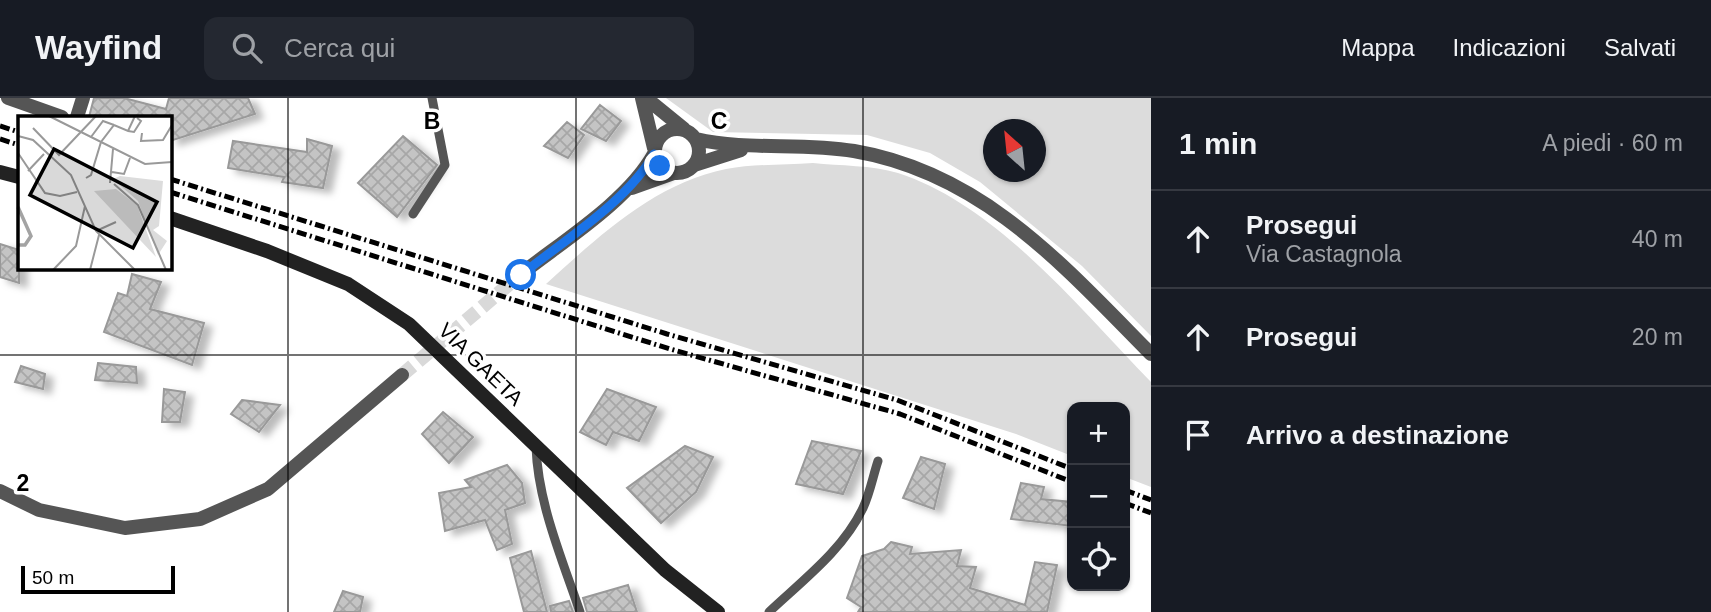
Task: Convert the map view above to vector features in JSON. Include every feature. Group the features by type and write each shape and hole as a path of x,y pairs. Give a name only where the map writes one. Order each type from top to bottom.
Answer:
{"street":[{"path":"8,98 59,116"},
{"path":"77,116 83,98"},
{"path":"644,98 690,134 699,152 694,166"},
{"path":"644,98 654,151 660,166 674,173"},
{"path":"521,275 616,198 648,165 664,132 678,128 690,134 752,147 811,146 856,151 931,173 999,210 1070,272 1151,354"},
{"path":"616,198 648,180 752,147"},
{"path":"0,172 18,177"},
{"name":"VIA GAETA","path":"172,219 267,251 348,284 409,324 665,570 718,612"},
{"path":"0,491 39,510 125,528 200,519 268,489 402,375"}],"lane":[{"path":"413,214 445,165 432,98"},
{"path":"536,447 537,467 545,499 580,612"},
{"path":"769,612 823,563 849,533 864,507 878,461"}],"shaded area":[{"path":"666,98 1151,98 1151,336 1082,266 980,182 930,153 867,135 713,132"},
{"path":"813,163 888,170 934,188 1003,234 1066,292 1151,382 1151,487 1130,479 1130,402 1067,402 1067,454 1016,434 546,284 629,214 675,186 726,169"}],"building":[{"path":"94,98 124,98 166,109 169,98 248,98 255,114 172,140 172,116 89,116"},
{"path":"600,105 621,121 606,141 581,129"},
{"path":"567,122 584,135 568,158 544,146"},
{"path":"403,136 437,165 397,217 358,183"},
{"path":"307,139 332,146 323,188 282,182 284,177 228,168 233,141 307,152"},
{"path":"0,244 18,250 19,283 0,277"},
{"path":"132,274 161,282 150,309 204,323 192,365 104,332 118,293 127,296"},
{"path":"98,363 136,367 137,383 95,380"},
{"path":"21,366 45,374 43,389 15,382"},
{"path":"164,389 185,392 180,422 162,422"},
{"path":"607,389 656,407 639,441 613,432 606,445 580,432"},
{"path":"242,400 280,405 259,432 231,414"},
{"path":"443,412 473,437 449,463 422,434"},
{"path":"812,441 861,451 843,494 796,484"},
{"path":"685,446 713,457 696,492 661,523 627,488"},
{"path":"921,457 945,464 934,509 903,498"},
{"path":"507,465 522,483 525,503 505,510 512,544 497,550 485,520 445,531 439,493 471,487 465,480"},
{"path":"1021,483 1044,487 1041,499 1067,502 1067,525 1011,519"},
{"path":"891,542 912,547 910,554 961,550 957,566 976,567 970,588 1025,605 1035,562 1057,565 1047,612 858,612 861,607 847,598 862,556 884,549"},
{"path":"531,551 547,612 524,612 510,558"},
{"path":"628,585 637,612 587,612 583,598"},
{"path":"343,591 363,597 360,612 334,612"},
{"path":"569,601 573,612 551,612 550,606"}],"tunnel":[{"path":"402,375 521,274"}],"railway":[{"path":"0,126 18,132"},
{"path":"0,139 18,145"},
{"path":"172,180 667,334 897,400 1067,467"},
{"path":"172,193 670,349 900,414 1067,480"},
{"path":"1130,492 1151,500"},
{"path":"1130,505 1151,513"}],"route":[{"path":"521,275 616,198 648,165 654,154 660,166"}]}
